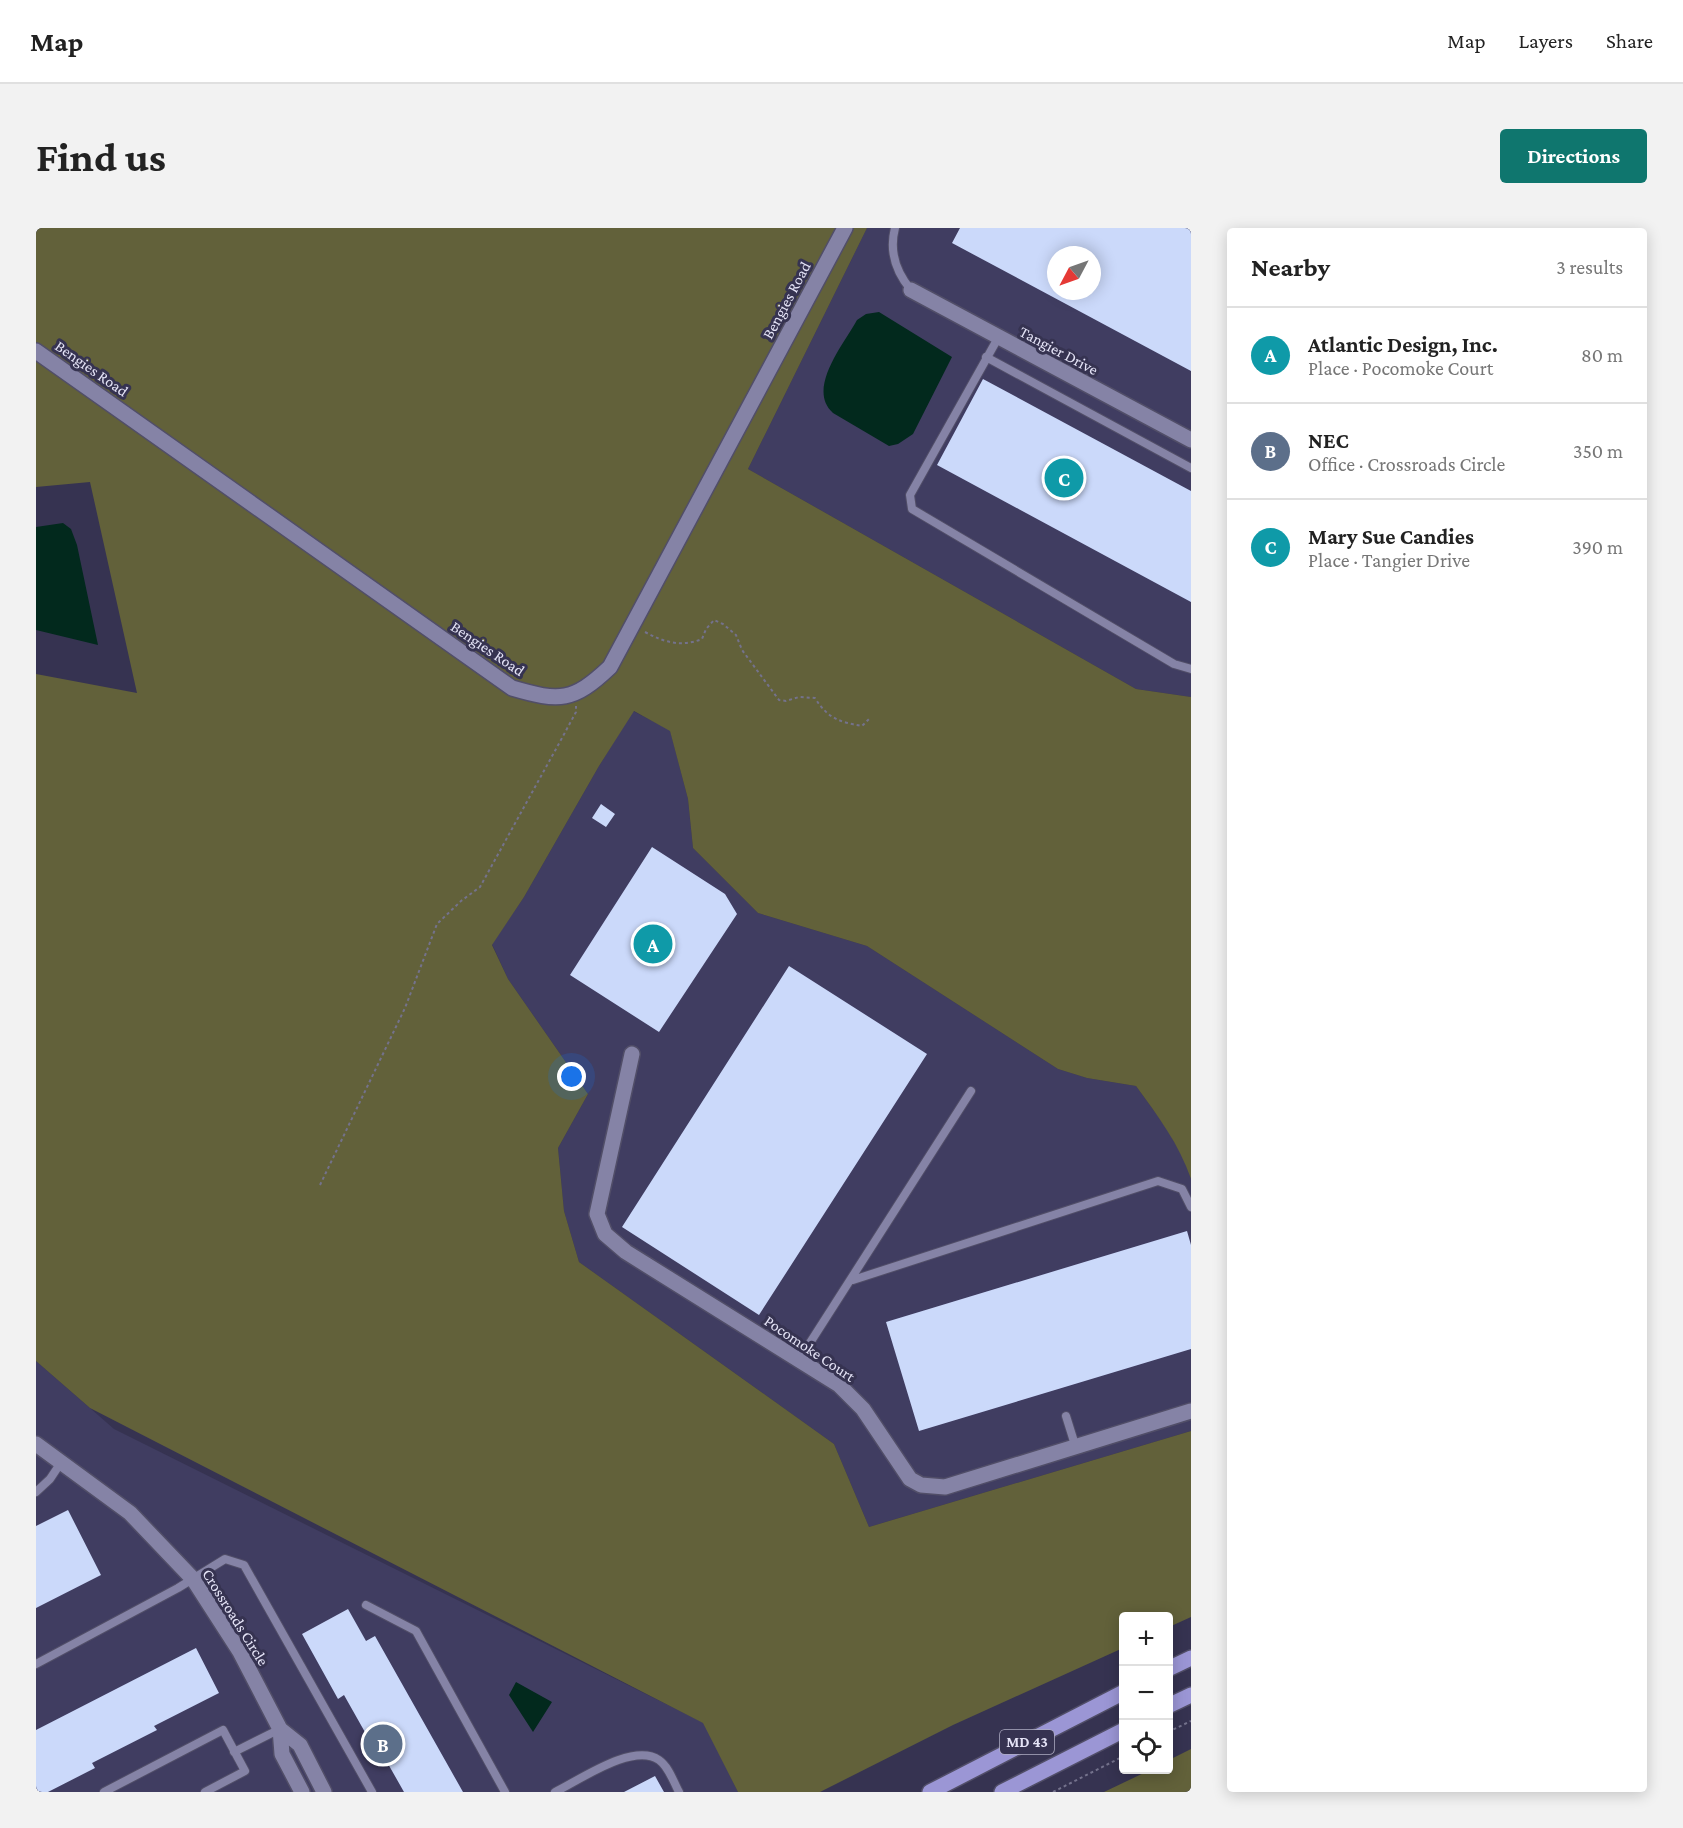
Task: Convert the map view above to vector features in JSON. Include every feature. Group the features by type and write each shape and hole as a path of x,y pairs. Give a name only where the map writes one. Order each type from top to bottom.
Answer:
{"main road":[{"path":"1173,1667 1191,1658"},
{"name":"MD 43","path":"930,1792 1119,1695"},
{"path":"1173,1704 1191,1695"},
{"name":"MD 43","path":"1002,1792 1119,1733"}],"street":[{"name":"Bengies Road","path":"36,351 512,688 544,698 576,694 610,667 845,228"},
{"name":"Tangier Drive","path":"911,290 1191,440"},
{"name":"Pocomoke Court","path":"632,1054 623,1104 597,1214 605,1234 626,1252 839,1385 863,1409 910,1479 921,1485 945,1487 1191,1412"},
{"name":"Crossroads Circle","path":"36,1444 130,1513 193,1579 240,1652 280,1728 300,1745 324,1792"},
{"name":"Crossroads Circle","path":"280,1728 282,1754 302,1792"}],"lane":[{"path":"895,228 892,238 896,266 911,290"},
{"path":"998,338 910,495 912,508 1174,664 1191,669"},
{"path":"986,357 1191,468"},
{"path":"799,1360 853,1280 971,1091"},
{"path":"853,1280 1158,1181 1182,1189 1191,1207"},
{"path":"1066,1416 1076,1448"},
{"path":"36,1492 50,1479 62,1461"},
{"path":"36,1664 193,1579 225,1559 244,1565 372,1792"},
{"path":"366,1605 416,1631 505,1792"},
{"path":"234,1752 280,1728"},
{"path":"104,1792 223,1730 245,1772 205,1792"},
{"path":"555,1792 628,1755 653,1757 661,1762 679,1792"}],"path":[{"path":"632,624 659,640 686,646 702,639 706,628 714,620 736,635 742,651 779,700 786,701 799,697 815,698 824,712 837,721 862,726 870,718"},
{"path":"320,1185 405,1008 437,924 480,887 576,712 576,694"},
{"path":"1173,1730 1191,1721"},
{"path":"1053,1792 1119,1759"}],"shaded area":[{"path":"36,228 867,228 748,469 1136,689 1191,697 1191,1179 1174,1142 1136,1086 1087,1078 1058,1069 867,946 758,913 693,848 688,799 670,731 634,711 599,766 524,897 492,945 508,979 588,1094 558,1148 564,1211 579,1262 834,1444 869,1527 1191,1431 1191,1617 1173,1625 1173,1612 1119,1612 1119,1650 953,1725 820,1792 738,1792 703,1723 90,1408 36,1361 36,674 137,693 90,482 36,487"},
{"path":"867,228 1191,228 1191,697 1136,689 748,469"},
{"path":"879,312 952,357 913,434 898,444 889,446 833,413 826,403 824,392 825,379 830,366 857,320 866,314"},
{"path":"63,523 71,529 77,545 98,645 36,630 36,527"},
{"path":"633,711 670,730 688,799 693,848 758,913 867,946 1058,1069 1087,1078 1136,1086 1166,1127 1184,1159 1191,1179 1191,1431 869,1527 834,1444 579,1262 564,1211 558,1148 588,1094 508,979 492,944 524,897"},
{"path":"36,1361 114,1429 704,1723 738,1792 36,1792"},
{"path":"516,1682 552,1702 533,1732 509,1695"},
{"path":"1191,1749 1191,1792 1104,1792 1142,1774 1173,1774 1173,1758"}],"building":[{"path":"960,228 1191,228 1191,371 1058,300 1101,300 1101,246 1047,246 1047,294 952,243"},
{"path":"983,379 1191,491 1191,602 937,465"},
{"path":"601,804 615,814 606,827 592,818"},
{"path":"652,847 725,894 737,914 659,1032 570,975"},
{"path":"789,966 927,1054 759,1315 622,1227"},
{"path":"1187,1231 1191,1245 1191,1349 919,1431 886,1322"},
{"path":"68,1510 101,1575 36,1608 36,1526"},
{"path":"348,1609 366,1641 375,1636 463,1792 404,1792 383,1755 379,1757 344,1695 338,1699 302,1634"},
{"path":"196,1648 219,1693 154,1726 157,1730 92,1763 95,1768 48,1792 36,1792 36,1730"},
{"path":"655,1776 664,1792 624,1792"}],"place":[{"name":"Mary Sue Candies","path":"1064,478"},
{"name":"Atlantic Design, Inc.","path":"653,944"},
{"name":"NEC","path":"383,1744"}]}
